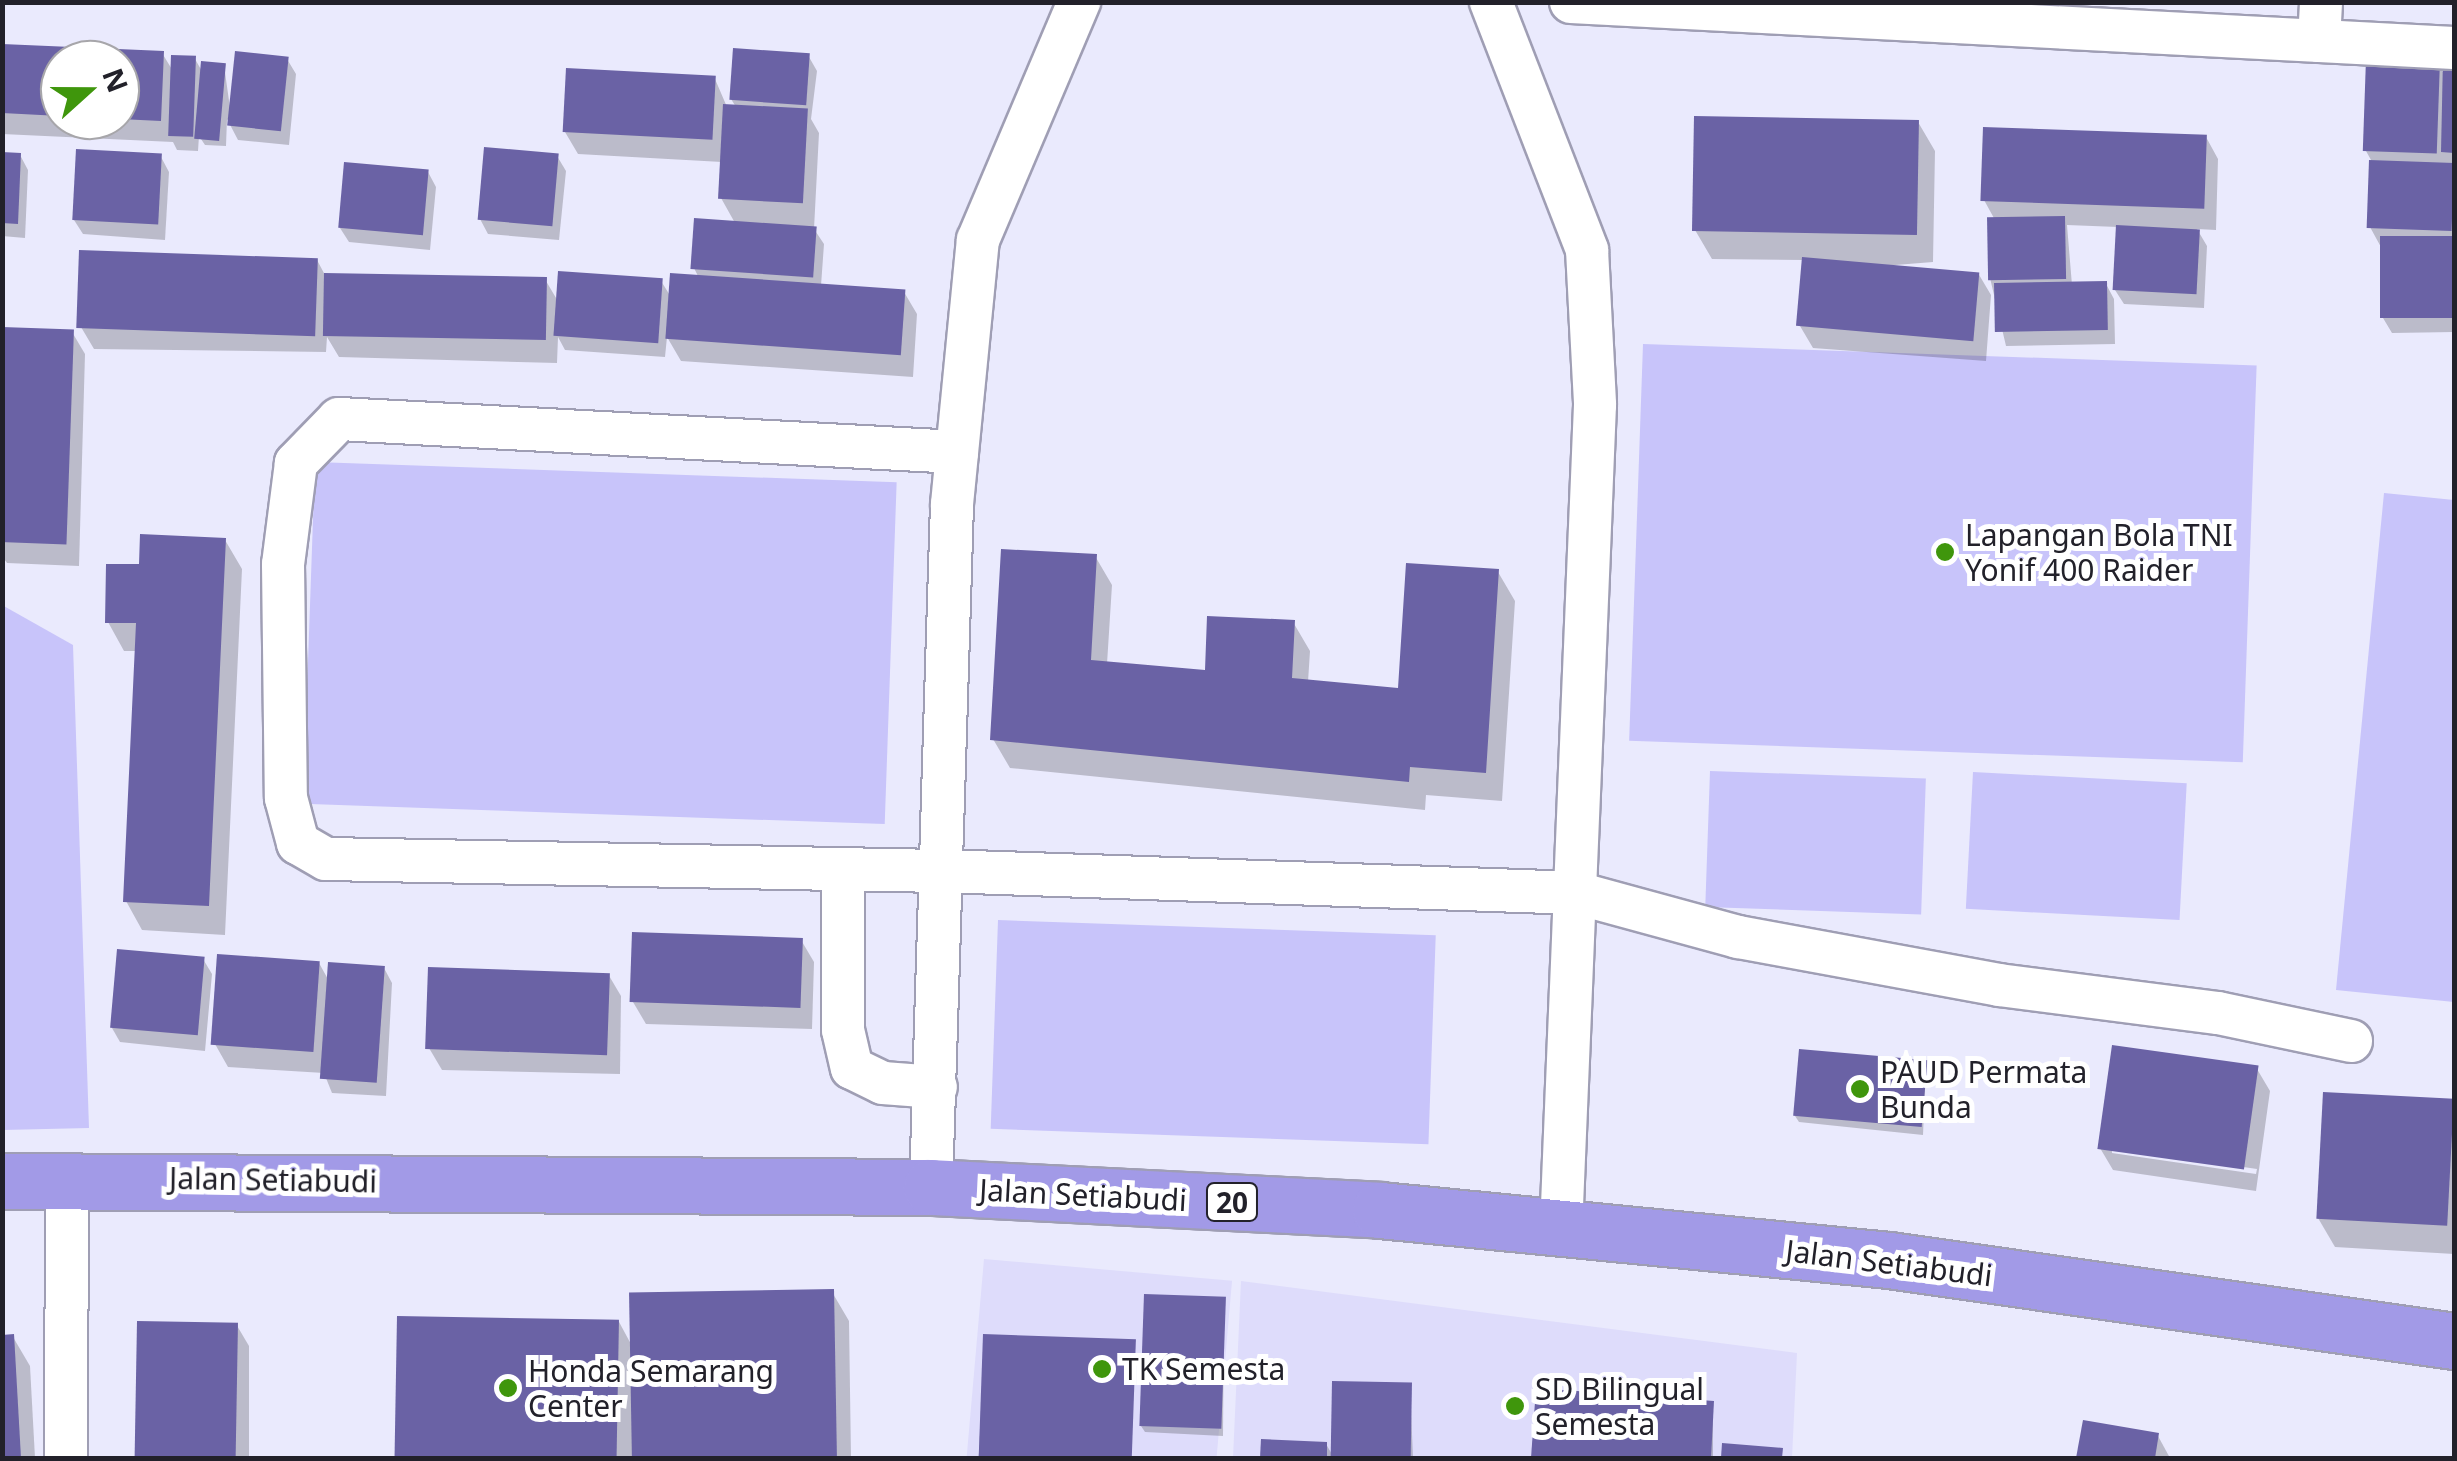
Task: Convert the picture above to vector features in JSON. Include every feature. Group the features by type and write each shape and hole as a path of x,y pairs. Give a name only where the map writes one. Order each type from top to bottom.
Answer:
{"highway":[{"name":"Jalan Setiabudi","path":"2,1181 67,1178 931,1186 1380,1210 1889,1260 2454,1341"}],"street":[{"path":"931,1186 957,452 978,240 1079,2"},
{"path":"1491,2 1587,250 1595,405 1561,1230"},
{"path":"1570,2 2320,22 2454,48"},
{"path":"957,452 339,419 296,463 283,564 286,798 298,843 326,859 942,871 1577,893 1738,937 1999,985 2218,1012 2351,1041"},
{"path":"843,869 842,1030 852,1068 883,1083 936,1088"},
{"path":"66,1458 67,1178"}],"shaded area":[{"name":"Lapangan Bola TNI Yonif 400 Raider","path":"1643,344 2257,365 2243,762 1629,741"},
{"path":"315,462 897,482 885,824 303,804"},
{"path":"2384,493 2454,500 2454,1002 2336,990"},
{"path":"2,605 73,645 89,1128 3,1130"},
{"path":"1710,771 1926,779 1921,914 1705,907"},
{"path":"1973,772 2187,783 2180,920 1966,909"},
{"path":"998,920 1436,935 1428,1144 991,1129"},
{"name":"TK Semesta","path":"984,1259 1232,1281 1217,1458 967,1457"},
{"name":"SD Bilingual Semesta","path":"1241,1281 1797,1353 1792,1458 1233,1458"}],"building":[{"path":"2,44 40,46 40,115 2,113"},
{"path":"733,48 810,53 806,105 729,100"},
{"path":"140,50 164,51 161,121 140,120"},
{"path":"235,51 289,57 281,131 227,126"},
{"path":"171,55 196,56 193,137 168,136"},
{"path":"2443,58 2454,58 2454,153 2441,152"},
{"path":"2366,59 2440,62 2437,154 2363,151"},
{"path":"201,61 226,63 219,141 194,139"},
{"path":"566,68 716,76 712,140 563,132"},
{"path":"723,104 808,108 803,203 718,199"},
{"path":"1694,116 1919,120 1917,235 1692,231"},
{"path":"1983,127 2207,135 2204,209 1980,201"},
{"path":"484,147 559,154 552,226 478,220"},
{"path":"76,149 162,154 158,224 72,220"},
{"path":"2,152 21,153 18,224 2,223"},
{"path":"2369,160 2454,163 2452,231 2367,228"},
{"path":"344,162 429,169 423,235 338,228"},
{"path":"2065,216 2066,279 1988,280 1987,217"},
{"path":"694,218 817,227 813,277 690,269"},
{"path":"2116,225 2200,229 2196,294 2113,290"},
{"path":"2380,236 2454,236 2454,318 2380,318"},
{"path":"79,250 318,258 315,336 76,328"},
{"path":"1802,257 1979,273 1973,341 1796,326"},
{"path":"558,271 663,278 658,343 553,336"},
{"path":"324,273 547,277 546,340 323,336"},
{"path":"670,273 905,289 901,355 665,339"},
{"path":"2107,281 2108,330 1995,332 1994,283"},
{"path":"2,327 74,330 66,544 2,542"},
{"path":"140,534 226,538 209,906 123,902 136,623 105,623 106,564 139,564"},
{"path":"1001,549 1097,554 1091,660 1205,670 1207,616 1295,620 1292,678 1398,688 1406,563 1499,569 1486,773 1410,767 1409,782 990,740"},
{"path":"632,932 803,938 800,1008 630,1002"},
{"path":"117,949 205,957 198,1035 110,1028"},
{"path":"217,954 320,961 313,1052 211,1045"},
{"path":"328,962 385,966 377,1083 320,1079"},
{"path":"428,967 610,973 607,1055 425,1049"},
{"path":"2112,1045 2259,1066 2244,1170 2097,1149"},
{"name":"PAUD Permata Bunda","path":"1799,1049 1928,1060 1922,1127 1793,1116"},
{"path":"2323,1092 2454,1099 2447,1226 2316,1219"},
{"path":"834,1289 837,1458 632,1458 629,1293"},
{"path":"1144,1294 1226,1297 1221,1429 1139,1426"},
{"name":"Honda Semarang Center","path":"397,1316 619,1320 617,1458 395,1458"},
{"path":"137,1321 238,1323 236,1458 135,1458"},
{"path":"14,1334 21,1458 2,1458 2,1335"},
{"path":"983,1334 1136,1339 1132,1458 979,1458"},
{"path":"1332,1381 1412,1382 1411,1458 1331,1458"},
{"path":"1536,1388 1714,1401 1711,1458 1531,1458"},
{"path":"2083,1420 2159,1433 2155,1458 2076,1458"},
{"path":"1261,1439 1327,1442 1327,1458 1260,1458"},
{"path":"1722,1443 1783,1448 1782,1458 1721,1458"}],"place":[{"name":"Lapangan Bola TNI Yonif 400 Raider","path":"1945,552"},
{"name":"PAUD Permata Bunda","path":"1860,1089"},
{"name":"TK Semesta","path":"1102,1369"},
{"name":"Honda Semarang Center","path":"508,1388"},
{"name":"SD Bilingual Semesta","path":"1515,1406"}]}
